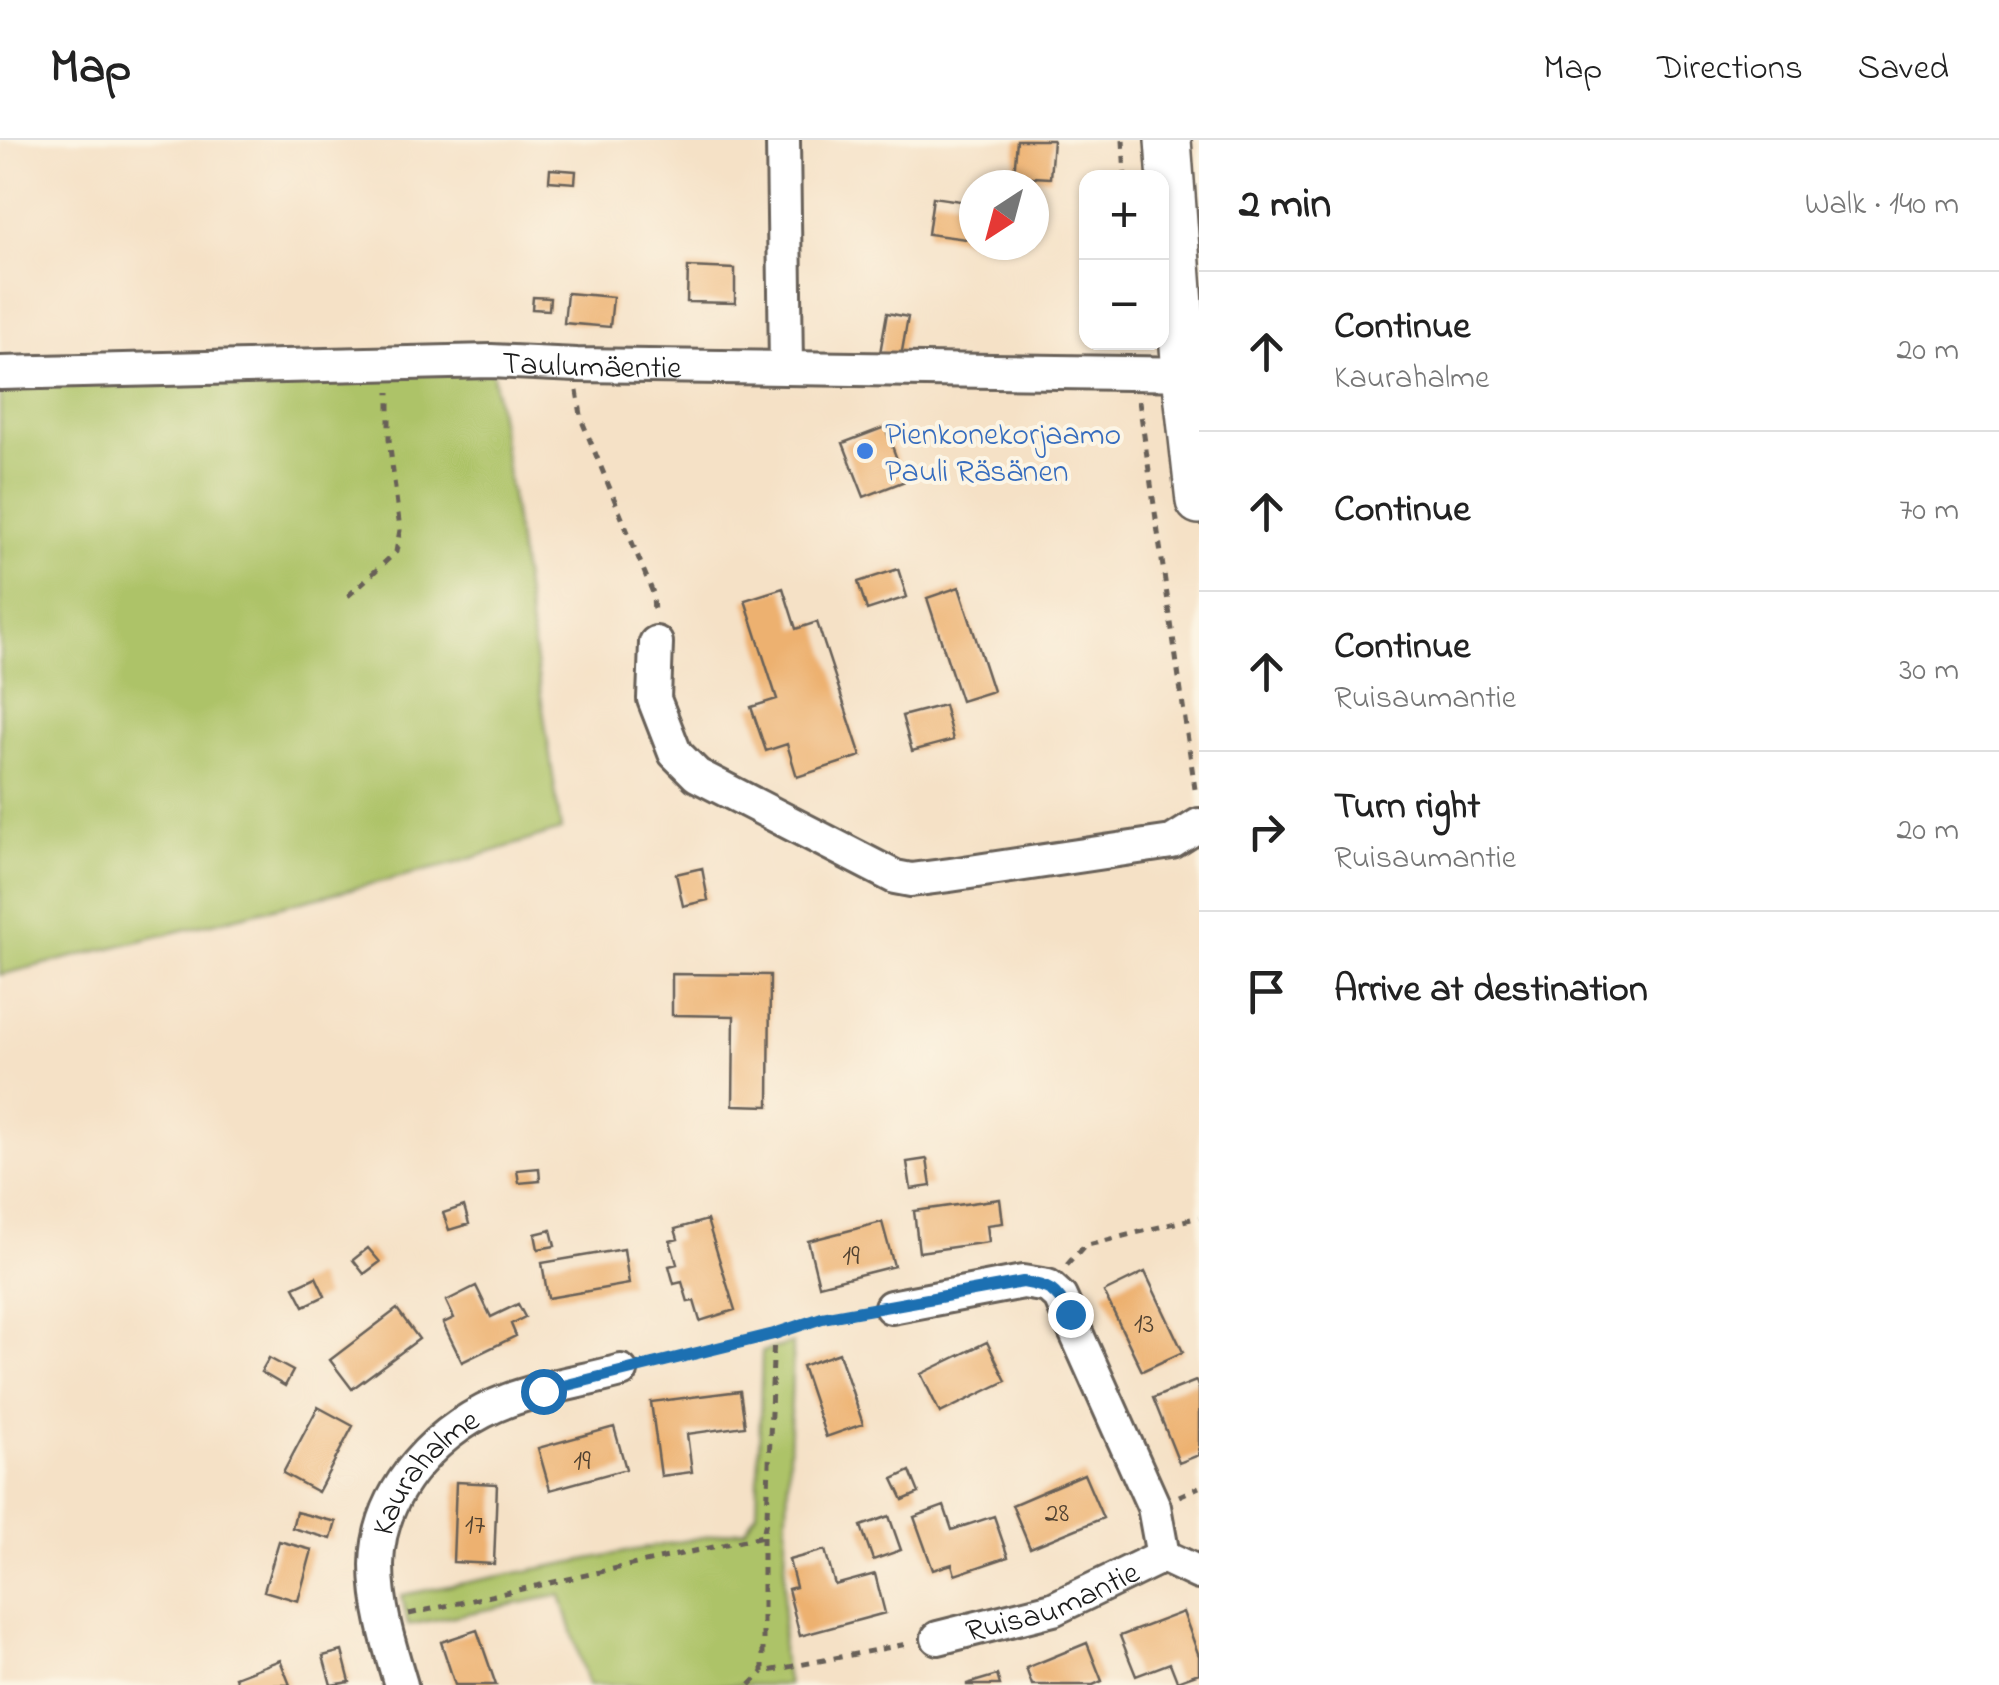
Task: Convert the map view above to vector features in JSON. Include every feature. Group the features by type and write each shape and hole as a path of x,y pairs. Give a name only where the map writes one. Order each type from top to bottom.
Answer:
{"main road":[{"path":"1168,140 1192,374 1199,501"}],"street":[{"path":"783,140 786,366"},
{"name":"Taulumäentie","path":"0,373 491,360 576,365 1192,374"},
{"path":"656,643 654,700 675,752 698,775 895,877 911,880 1172,842 1199,825"},
{"path":"891,1308 1023,1282 1048,1286"},
{"name":"Ruisaumantie","path":"1048,1286 1070,1314 1154,1508 1163,1556"},
{"name":"Kaurahalme","path":"401,1685 382,1620 377,1562 386,1520 411,1470 445,1434 509,1400 621,1371"},
{"name":"Ruisaumantie","path":"1163,1556 1199,1573"},
{"name":"Ruisaumantie","path":"938,1638 1053,1609 1163,1556"}],"path":[{"path":"1123,140 1125,170"},
{"path":"348,596 396,552 400,530 389,439 388,362"},
{"path":"576,365 574,376 582,421 653,593 656,643"},
{"path":"1135,373 1199,808"},
{"path":"1048,1286 1084,1246 1199,1217"},
{"path":"621,1371 774,1334 822,1318 891,1308"},
{"path":"764,1672 763,1536 774,1334"},
{"path":"382,1620 763,1536"},
{"path":"750,1685 764,1672 938,1638"}],"green space":[{"path":"491,361 561,830 453,864 0,975 0,373"},
{"path":"793,1343 782,1653 788,1685 588,1685 561,1595 408,1625 402,1595 745,1529 757,1512 762,1352"}],"building":[{"path":"1017,140 1053,140 1050,178 1049,170 1014,170"},
{"path":"550,169 576,171 575,183 549,181"},
{"path":"933,197 959,201 959,238 928,234"},
{"path":"688,267 735,269 735,303 687,302"},
{"path":"567,293 613,297 610,327 564,323"},
{"path":"533,297 550,298 549,310 532,309"},
{"path":"887,313 908,317 901,357 880,353"},
{"path":"885,427 905,481 864,497 843,443"},
{"path":"898,569 907,597 867,610 858,582"},
{"path":"959,587 993,691 961,701 927,598"},
{"path":"783,588 796,629 817,622 861,756 797,777 787,744 766,751 751,707 777,699 745,600"},
{"path":"944,705 953,740 912,751 902,716"},
{"path":"702,868 708,900 683,906 676,874"},
{"path":"672,974 770,975 769,1106 733,1105 734,1016 672,1015"},
{"path":"927,1159 931,1186 911,1189 907,1162"},
{"path":"539,1168 540,1181 519,1183 517,1170"},
{"path":"1000,1199 1003,1223 987,1225 989,1242 919,1252 914,1211"},
{"path":"464,1206 469,1224 449,1230 443,1213"},
{"path":"707,1220 735,1310 700,1321 682,1282 674,1284 669,1266 677,1264 670,1241 678,1239 675,1229"},
{"path":"882,1222 894,1266 819,1285 808,1241"},
{"path":"551,1230 555,1246 538,1249 535,1234"},
{"path":"368,1248 380,1262 364,1274 353,1260"},
{"path":"624,1249 629,1284 548,1298 542,1263"},
{"path":"1145,1272 1183,1352 1142,1371 1104,1292"},
{"path":"316,1277 325,1296 304,1306 294,1287"},
{"path":"476,1286 491,1317 518,1304 525,1317 511,1324 516,1336 462,1362 443,1323 454,1318 446,1301"},
{"path":"397,1309 419,1339 352,1389 330,1360"},
{"path":"987,1342 1006,1381 940,1413 921,1374"},
{"path":"839,1353 863,1424 826,1437 802,1366"},
{"path":"269,1358 293,1371 285,1386 261,1372"},
{"path":"1196,1381 1199,1455 1179,1463 1153,1398"},
{"path":"740,1391 745,1426 687,1434 692,1472 661,1476 651,1402"},
{"path":"318,1407 353,1426 318,1492 283,1473"},
{"path":"614,1427 626,1469 550,1490 538,1448"},
{"path":"910,1471 919,1493 903,1500 893,1479"},
{"path":"1084,1474 1103,1518 1030,1548 1012,1505"},
{"path":"456,1482 497,1484 494,1564 453,1562"},
{"path":"944,1506 952,1530 994,1516 1008,1557 955,1575 952,1564 933,1570 914,1517"},
{"path":"296,1512 336,1522 331,1539 292,1528"},
{"path":"889,1516 901,1550 873,1560 861,1526"},
{"path":"279,1541 312,1550 298,1601 264,1591"},
{"path":"825,1550 835,1585 875,1574 885,1613 800,1636 788,1589 796,1587 789,1560"},
{"path":"1183,1612 1199,1656 1199,1673 1177,1681 1170,1663 1136,1676 1120,1636"},
{"path":"477,1630 496,1685 455,1685 441,1642"},
{"path":"1087,1643 1102,1681 1093,1685 1032,1685 1026,1668"},
{"path":"342,1651 350,1682 331,1685 323,1656"},
{"path":"280,1660 290,1685 238,1685 235,1677"},
{"path":"997,1675 1000,1685 967,1685 967,1684"}],"place":[{"name":"Pienkonekorjaamo Pauli Räsänen","path":"865,451"}],"route":[{"path":"543,1391 774,1334 822,1318 1023,1282 1048,1286 1070,1314"}]}
